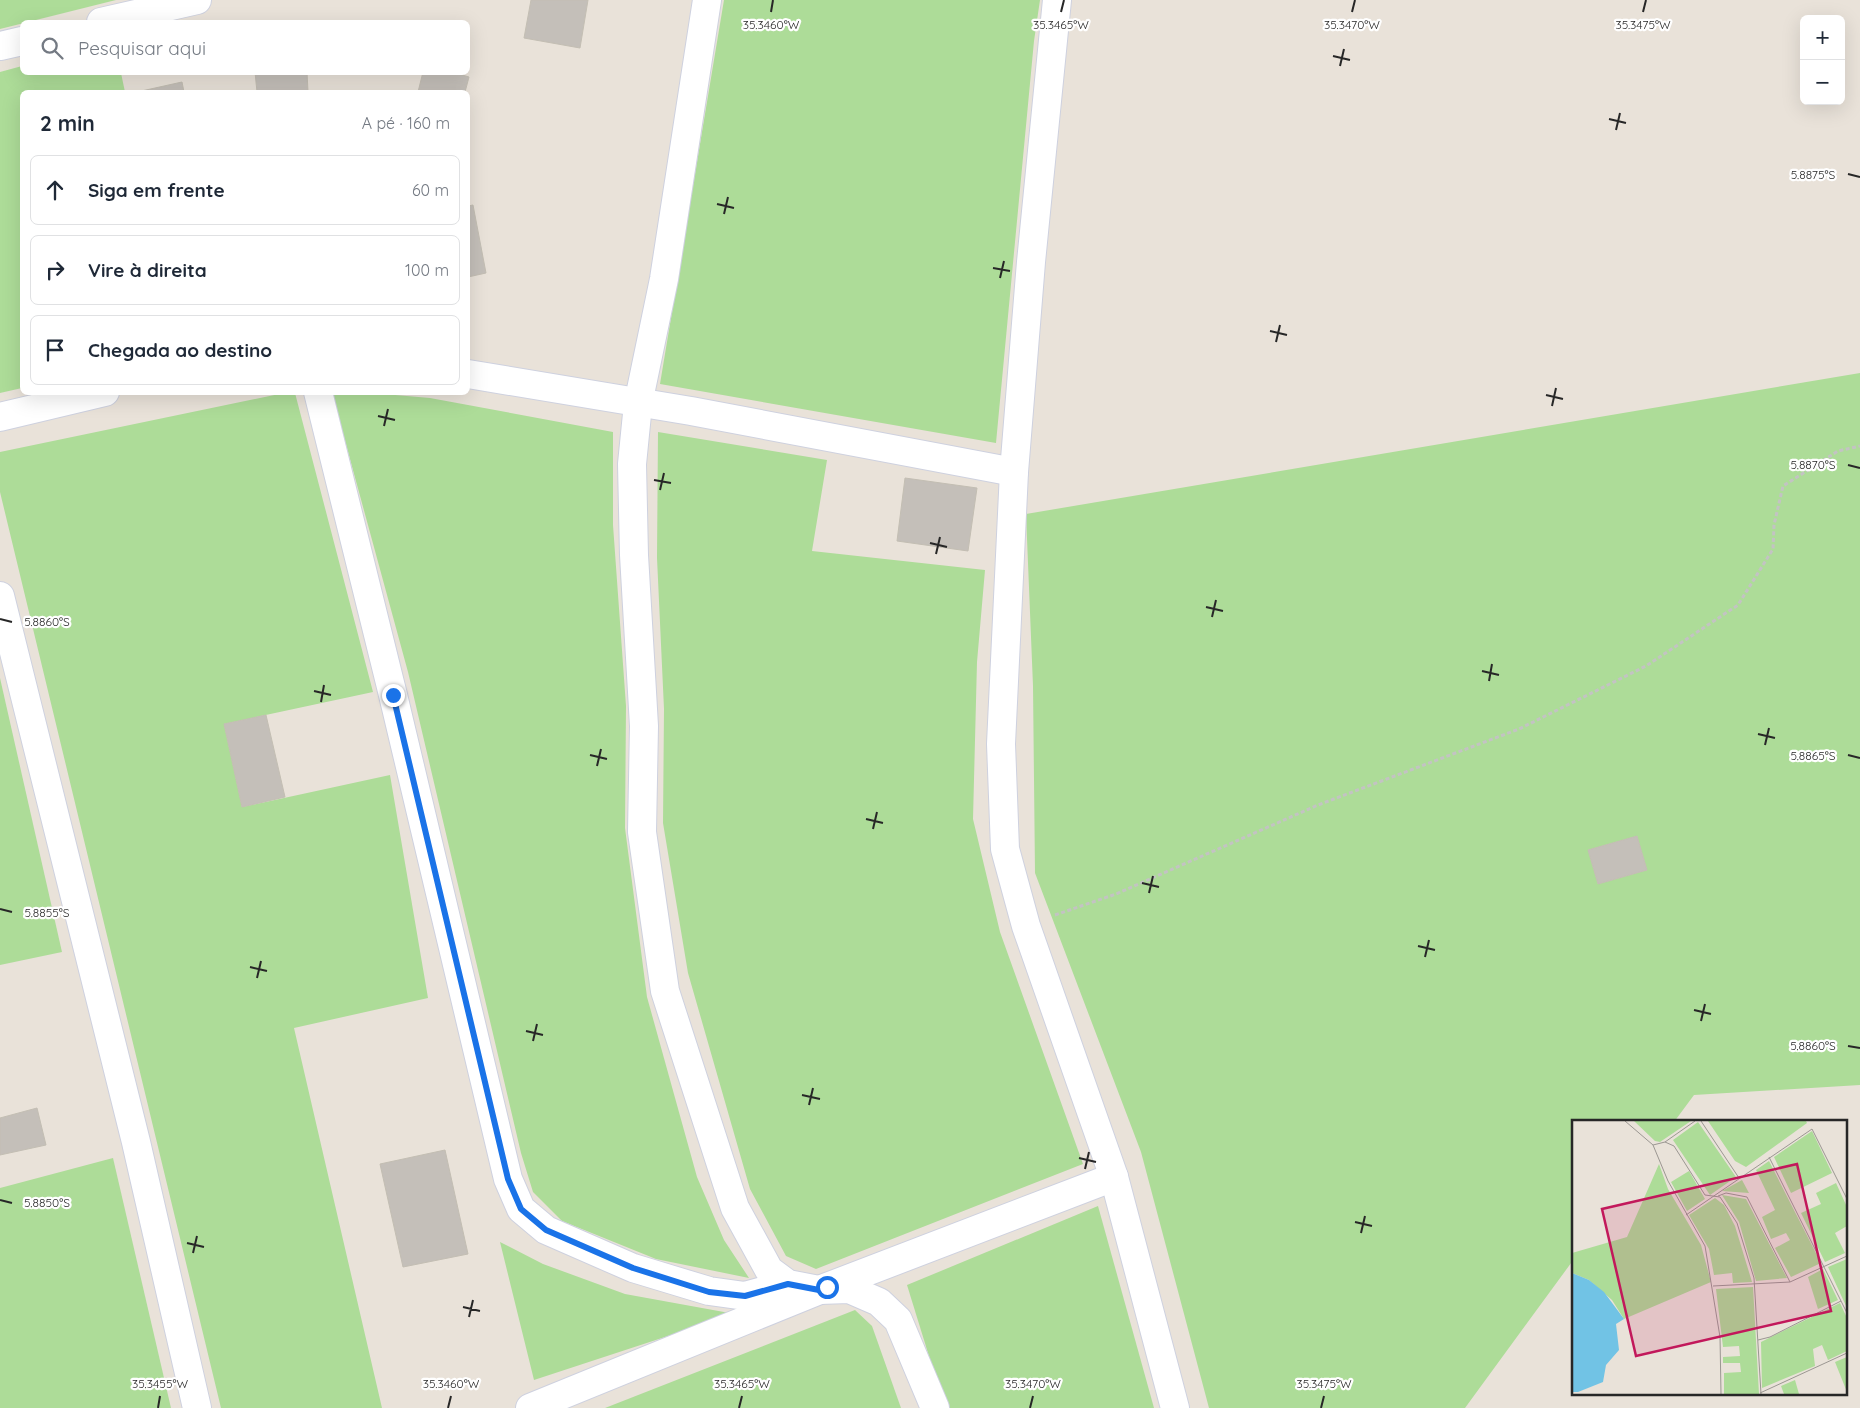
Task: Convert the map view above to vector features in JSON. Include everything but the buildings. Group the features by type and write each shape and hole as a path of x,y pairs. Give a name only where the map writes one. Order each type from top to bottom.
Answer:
{"street":[{"path":"110,20 197,0"},
{"path":"707,0 664,278 638,404 632,464 634,555 644,726 642,832 665,991 735,1208 769,1270 788,1284 819,1290 848,1289 879,1302 898,1320 935,1408"},
{"path":"1057,0 1031,262 1014,472 1001,754 1005,849 1026,926 1114,1176 1175,1408"},
{"path":"0,46 20,41"},
{"path":"470,374 691,412 1014,472"},
{"path":"0,417 93,395"},
{"path":"319,395 508,1179 521,1209 546,1230 633,1268 709,1292 745,1296 788,1284"},
{"path":"0,596 136,1142 197,1408"},
{"path":"546,1405 819,1290 1114,1176"}],"path":[{"path":"1026,926 1116,894 1318,805 1519,729 1646,666 1738,605 1773,549 1774,525 1783,486 1838,451 1860,446"}],"green space":[{"path":"0,0 116,0 36,20 20,20 20,24 0,29"},
{"path":"724,0 1040,0 1034,41 996,443 660,384"},
{"path":"20,67 20,75 121,75 125,90 20,90 20,388 0,393 0,72"},
{"path":"1860,373 1860,1085 1694,1095 1675,1120 1572,1120 1572,1262 1465,1408 1209,1408 1141,1152 1035,873 1033,686 1026,514","holes":["1637,836 1647,870 1598,884 1588,850"]},
{"path":"274,395 296,395 373,692 224,724 242,807 390,775 428,998 294,1028 382,1408 221,1408 0,492 0,452"},
{"path":"333,395 395,395 430,398 613,432 613,525 626,706 625,828 647,997 697,1177 724,1240 749,1278 656,1259 562,1221 533,1192 521,1153 408,672"},
{"path":"658,432 827,460 812,551 985,570 977,662 973,819 1000,932 1083,1164 816,1269 786,1256 750,1189 688,973 663,823 664,709 657,558"},
{"path":"0,678 62,952 0,965"},
{"path":"113,1158 171,1408 0,1408 0,1188"},
{"path":"1098,1206 1154,1408 945,1408 907,1285"},
{"path":"500,1242 543,1264 625,1294 735,1314 534,1380"},
{"path":"855,1310 872,1326 901,1408 605,1408"}],"route":[{"path":"393,695 508,1179 521,1209 546,1230 633,1268 709,1292 745,1296 788,1284 819,1290 827,1287"}]}
